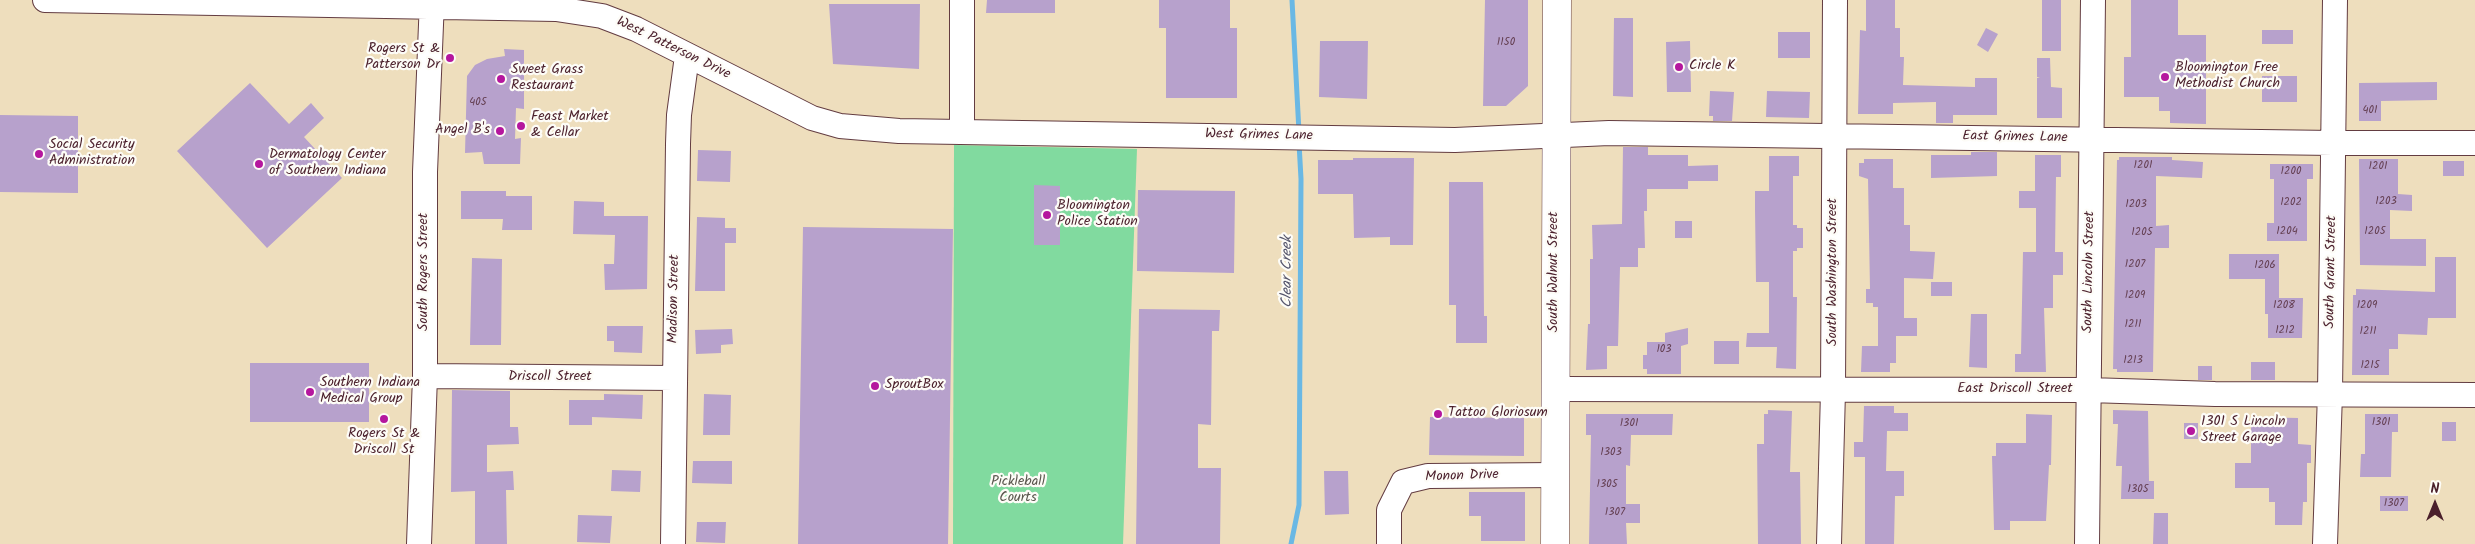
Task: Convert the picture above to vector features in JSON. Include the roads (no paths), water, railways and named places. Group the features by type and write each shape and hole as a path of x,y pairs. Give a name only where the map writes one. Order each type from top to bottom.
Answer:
{"main road":[{"name":"South Walnut Street","path":"1555,544 1557,0"}],"street":[{"name":"West Patterson Drive","path":"45,0 432,3 556,9 602,16 636,29 812,118 840,126 899,131 962,132"},
{"path":"962,0 962,132"},
{"name":"South Washington Street","path":"1829,544 1833,391 1834,0"},
{"name":"South Lincoln Street","path":"2087,544 2093,0"},
{"name":"South Grant Street","path":"2325,544 2330,393 2335,0"},
{"name":"South Rogers Street","path":"419,544 425,376 425,172 432,3"},
{"name":"Madison Street","path":"673,544 679,115 687,56"},
{"name":"West Grimes Lane","path":"962,132 1455,140 1556,136"},
{"name":"East Grimes Lane","path":"1556,136 1609,133 2333,143 2475,143"},
{"name":"Driscoll Street","path":"425,376 674,378"},
{"name":"East Driscoll Street","path":"1555,389 2089,390 2215,394 2475,395"},
{"name":"Monon Drive","path":"1389,544 1389,510 1404,482 1428,476 1556,475"}],"waterway":[{"name":"Clear Creek","path":"1292,0 1299,132"},
{"name":"Clear Creek","path":"1291,544 1299,505 1301,179 1299,143"}],"place":[{"name":"Rogers St & Patterson Dr","path":"450,58"},
{"name":"Circle K","path":"1679,67"},
{"name":"Bloomington Free Methodist Church","path":"2165,77"},
{"name":"Sweet Grass Restaurant","path":"501,79"},
{"name":"Feast Market & Cellar","path":"521,126"},
{"name":"Angel B's","path":"500,131"},
{"name":"Social Security Administration","path":"39,154"},
{"name":"Dermatology Center of Southern Indiana","path":"259,164"},
{"name":"Bloomington Police Station","path":"1047,215"},
{"name":"SproutBox","path":"875,386"},
{"name":"Southern Indiana Medical Group","path":"310,392"},
{"name":"Tattoo Gloriosum","path":"1438,414"},
{"name":"Rogers St & Driscoll St","path":"384,419"},
{"name":"1301 S Lincoln Street Garage","path":"2191,431"}],"park label":[{"name":"Pickleball Courts","path":"1018,492"}]}
